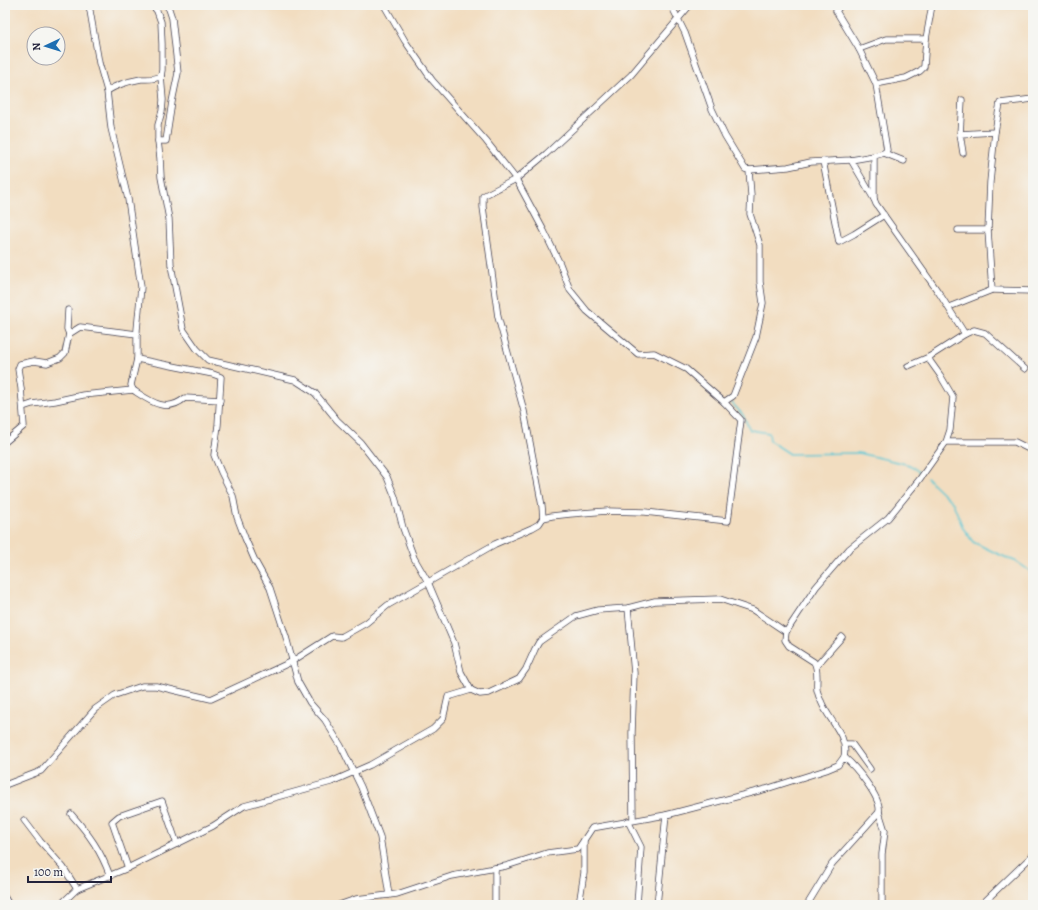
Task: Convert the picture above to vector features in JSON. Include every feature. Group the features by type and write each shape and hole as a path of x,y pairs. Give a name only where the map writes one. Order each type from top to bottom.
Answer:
{"street":[{"path":"89,5 99,63 107,91 111,128 128,199 141,287 137,334 137,358 131,385 133,390"},
{"path":"152,5 157,11 161,22 161,76 163,100 158,125 161,177 169,219 171,265 184,328 197,349 208,360 295,380 315,393 337,420 360,442 387,476 395,497 402,528 414,558 428,582 454,643 462,672 471,690 480,694 489,693 519,679 526,669 539,642 576,616 598,610 628,608 655,601 720,599 753,610 786,632"},
{"path":"158,141 166,141 178,73 172,18 169,8 166,5"},
{"path":"384,5 405,41 432,80 486,141 516,179 544,231 560,264 570,290 587,311 638,354 654,353 686,368 724,402 741,420 728,521 645,512 607,511 577,513 543,518"},
{"path":"670,5 685,33 712,109 725,136 745,169 788,167 812,162 851,160 884,154 904,160"},
{"path":"5,786 41,771 95,709 115,694 142,686 156,686 211,699 292,662 330,637 341,637 366,623 388,605 428,582 442,576 495,544 539,524 543,518 524,411 498,317 483,196 516,179 546,154 631,75 690,5"},
{"path":"841,5 836,12 859,49 876,84 887,150 884,154"},
{"path":"876,84 906,78 920,71 924,67 926,39 932,5"},
{"path":"859,49 886,39 926,39"},
{"path":"107,91 113,87 161,76"},
{"path":"992,290 988,230 990,182 995,132 1000,102 1033,99"},
{"path":"962,100 960,134 963,153"},
{"path":"960,134 995,132"},
{"path":"874,156 874,199"},
{"path":"851,160 876,204 949,307 965,334"},
{"path":"823,161 839,242 884,215"},
{"path":"724,402 734,396 756,337 763,303 760,282 760,245 750,214 751,195 749,170"},
{"path":"958,230 988,230"},
{"path":"949,307 992,290 1033,291"},
{"path":"5,442 24,426 19,366 20,364 34,361 47,363 60,358 65,353 69,334 67,330 68,310"},
{"path":"69,334 80,327 137,334"},
{"path":"908,366 929,357 965,334 974,330 985,333 1025,369"},
{"path":"817,665 789,646 785,640 786,632 816,587 849,549 888,518 919,480 946,442 950,430 953,397 929,357"},
{"path":"137,358 221,377"},
{"path":"222,364 218,426 214,455 233,496 237,517 245,538 255,561 270,588 298,682 310,703 325,720 355,772 380,837 389,895"},
{"path":"23,407 83,395 133,390 160,406 179,404 185,398 220,400"},
{"path":"946,442 1015,442 1033,451"},
{"path":"628,608 634,673 631,820 641,847 637,905"},
{"path":"339,905 356,899 397,894 452,876 506,866 547,853 578,849 592,828 666,815 803,778 838,765 844,757 846,750 845,744 831,717 821,702 817,690 817,665 842,637"},
{"path":"60,905 77,889 128,868 177,844 213,826 244,806 332,782 355,772 433,729 443,719 448,697 471,690"},
{"path":"845,744 852,744 870,769"},
{"path":"844,757 852,764 874,795 879,805 879,812 885,832 882,854 882,905"},
{"path":"128,868 112,822 119,816 162,801 177,844"},
{"path":"806,905 832,864 879,812"},
{"path":"71,814 92,838 110,876"},
{"path":"657,905 666,815"},
{"path":"24,820 63,867 77,889"},
{"path":"579,905 584,873 584,840"},
{"path":"981,905 1033,855"},
{"path":"495,868 495,905"},
{"path":"5,898 9,905"}],"waterway":[{"path":"732,403 743,415 750,430 769,433 770,441 790,454 859,453 910,465 919,472"},
{"path":"927,478 953,503 963,528 973,542 1017,562 1030,571 1033,582"}]}
